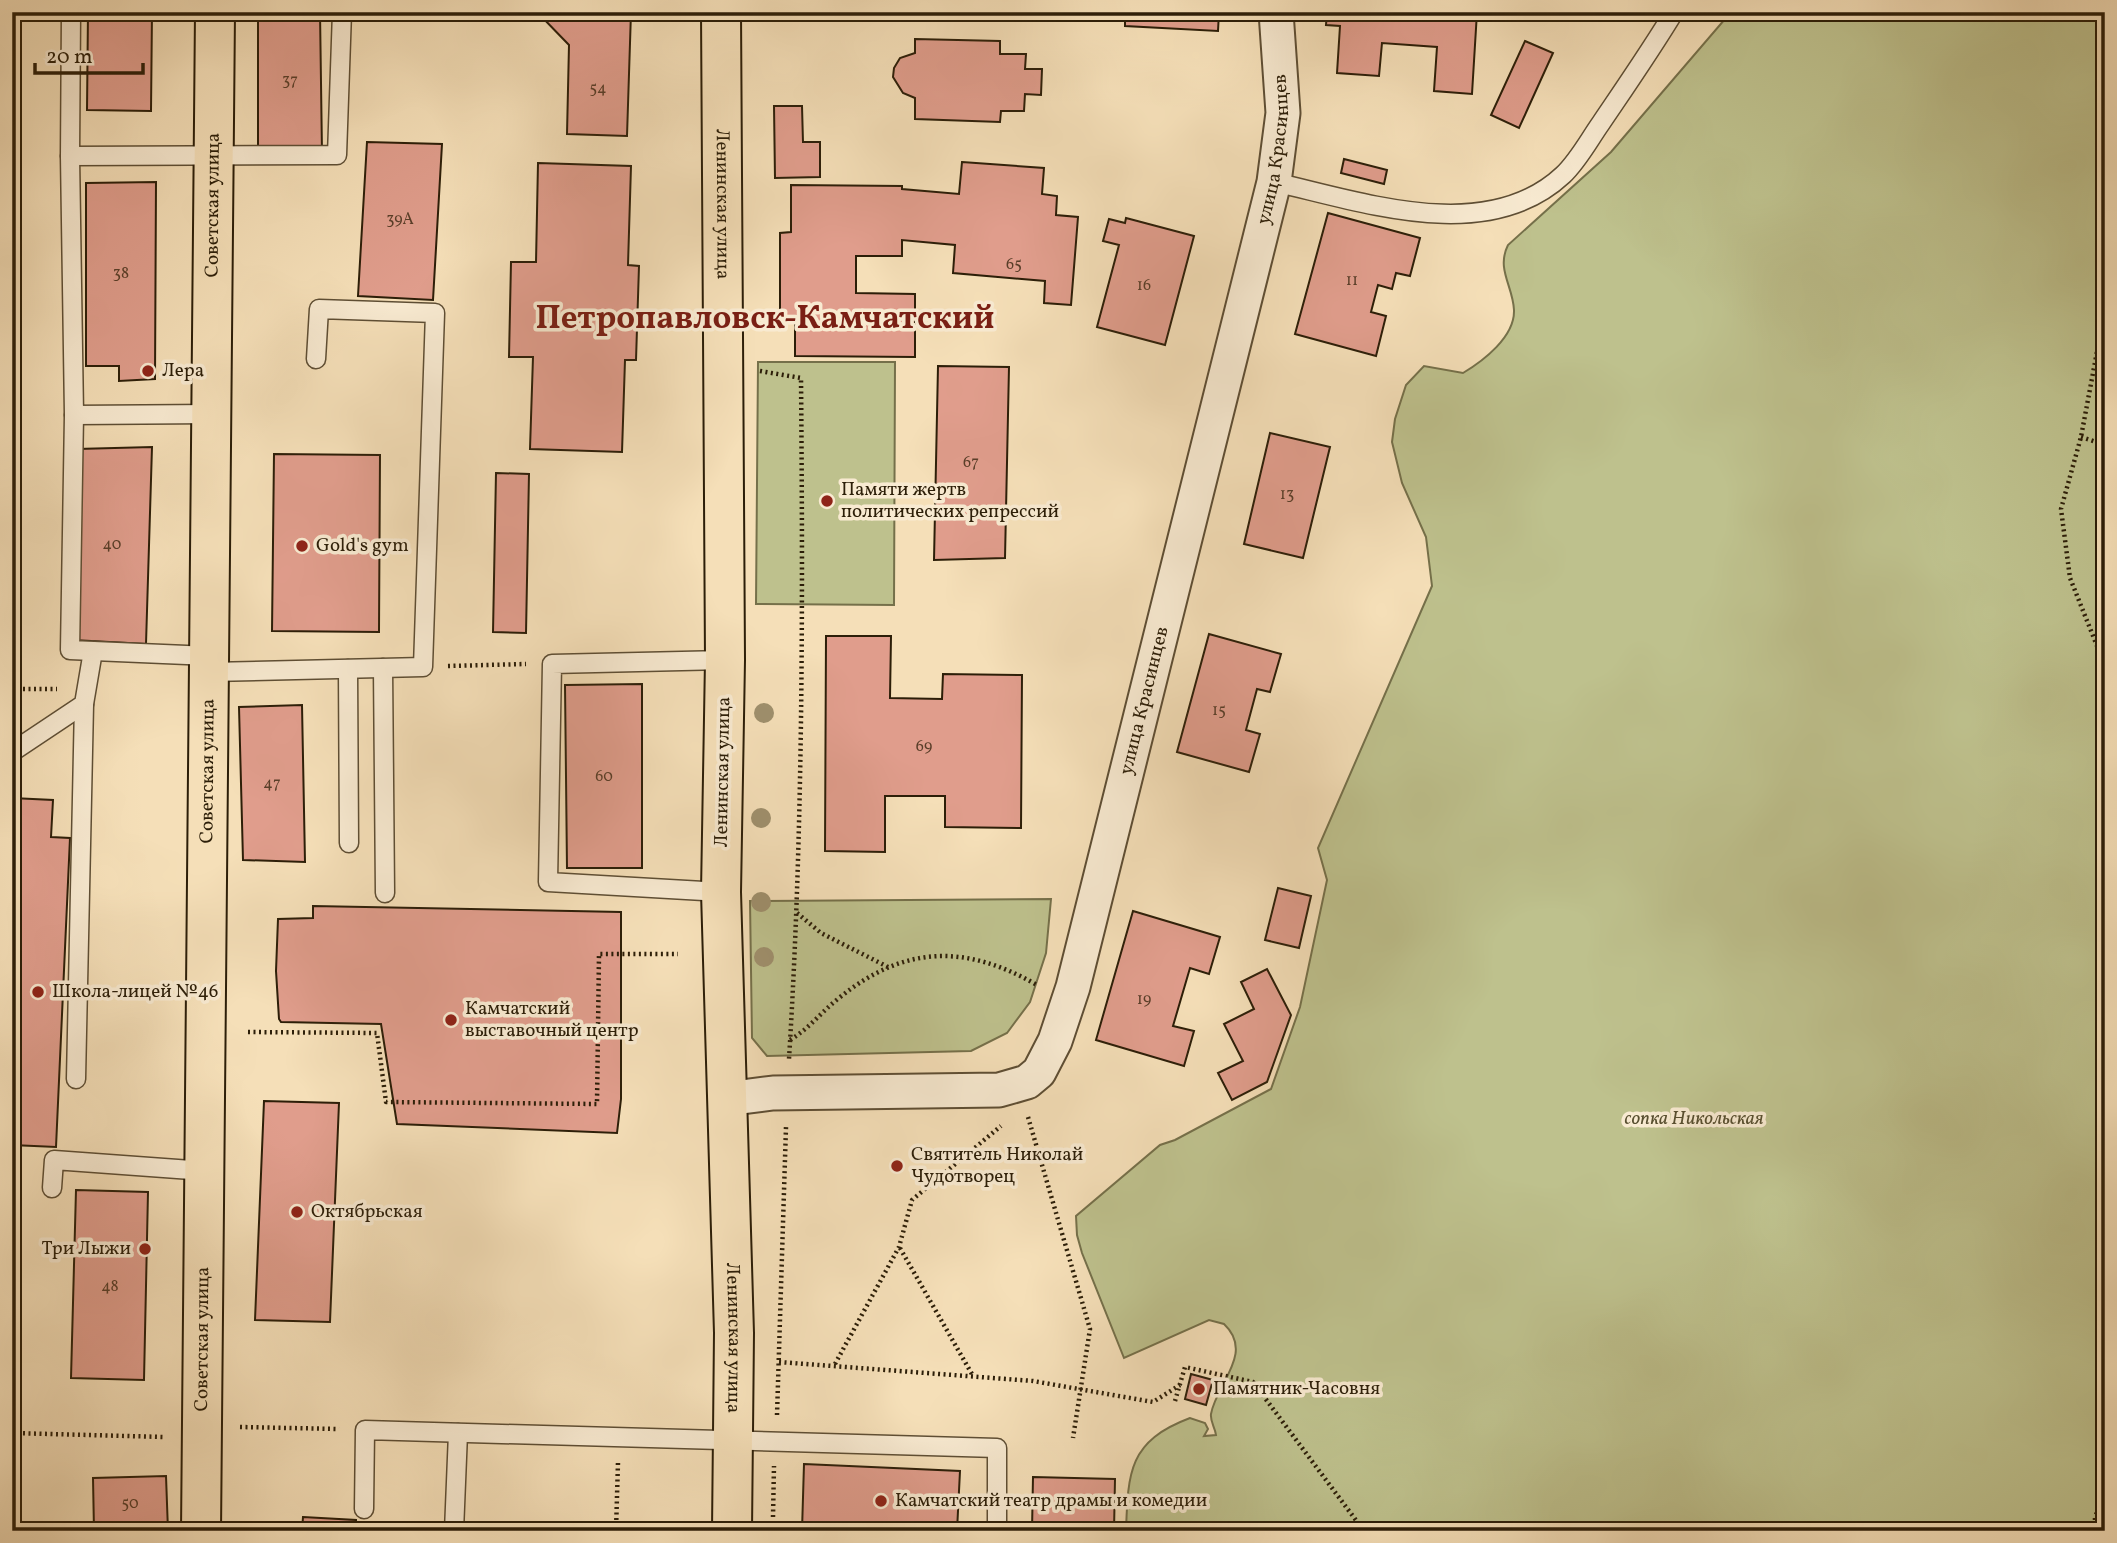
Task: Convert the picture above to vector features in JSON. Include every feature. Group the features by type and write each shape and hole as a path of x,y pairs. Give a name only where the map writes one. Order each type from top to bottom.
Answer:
{"main road":[{"name":"Советская улица","path":"201,1531 216,157 215,12"},
{"name":"Ленинская улица","path":"721,12 725,660 721,892 734,1333 732,1531"}],"street":[{"name":"улица Красинцев","path":"1018,1086 1033,1078 1044,1065 1069,1003 1116,827 1274,182 1283,114 1276,12"},
{"path":"726,1099 787,1093 999,1090 1018,1086"}],"lane":[{"path":"71,12 74,415 70,650 210,664 348,669 423,667 435,313 319,309 316,359"},
{"path":"70,156 337,155 342,12"},
{"path":"1274,182 1360,201 1447,215 1498,210 1531,198 1565,173 1674,12"},
{"path":"74,415 213,414"},
{"path":"76,1079 85,697 93,651"},
{"path":"721,892 548,882 552,664 725,660"},
{"path":"383,668 385,893"},
{"path":"348,669 349,843"},
{"path":"12,752 85,697"},
{"path":"52,1188 54,1160 205,1171"},
{"path":"364,1509 365,1430 997,1448 997,1531"},
{"path":"454,1531 458,1433"}],"path":[{"path":"2105,309 2081,437 2062,501 2062,534 2073,587 2105,666"},
{"path":"756,370 801,378 803,613 797,913 787,1093 772,1531"},
{"path":"2081,437 2105,445"},
{"path":"423,667 552,664"},
{"path":"12,689 85,697"},
{"path":"797,913 821,933 891,968"},
{"path":"248,1032 377,1033 386,1102 597,1104 599,954 678,954"},
{"path":"790,1040 809,1029 837,1000 863,981 923,957 953,954 1006,967 1069,1003"},
{"path":"835,1364 899,1247 912,1200 1012,1116 1018,1086"},
{"path":"1018,1086 1090,1329 1073,1438"},
{"path":"899,1247 973,1376"},
{"path":"779,1362 973,1376 1081,1389 1153,1402 1180,1385"},
{"path":"1175,1401 1185,1367 1253,1382 1364,1531"},
{"path":"237,1427 365,1430"},
{"path":"12,1433 172,1437"},
{"path":"616,1531 617,1477"},
{"path":"2095,1531 2095,1517 2105,1494"}],"green space":[{"name":"сопка Никольская","path":"1731,12 2105,12 2105,1531 1126,1531 1131,1475 1143,1448 1170,1427 1190,1418 1205,1423 1208,1429 1204,1436 1216,1435 1211,1414 1231,1369 1236,1346 1233,1335 1224,1324 1209,1320 1124,1358 1082,1253 1076,1216 1160,1145 1175,1140 1271,1089 1300,1007 1327,880 1318,848 1432,586 1426,537 1402,483 1392,442 1395,419 1406,385 1424,366 1463,373 1480,362 1504,339 1513,320 1514,310 1504,270 1508,245 1611,152"},
{"path":"758,362 895,362 894,605 756,604"},
{"path":"1051,899 1046,953 1030,1002 1007,1033 971,1051 767,1056 752,1038 750,901"}],"building":[{"path":"88,12 152,12 151,111 87,110"},
{"path":"258,12 320,12 322,153 258,151"},
{"path":"537,12 631,12 627,136 567,134 569,45"},
{"path":"1125,12 1219,12 1218,31 1125,26"},
{"path":"1327,12 1477,12 1472,94 1434,91 1437,47 1382,43 1379,76 1337,73 1340,26 1326,25"},
{"path":"915,39 1000,41 1000,54 1026,54 1025,69 1042,69 1041,95 1025,94 1024,111 1001,111 1000,122 915,119 915,98 903,93 893,77 894,68 900,58 915,53"},
{"path":"1525,41 1553,53 1519,128 1491,115"},
{"path":"774,106 802,106 803,142 820,142 820,177 775,178"},
{"path":"367,142 442,144 433,300 358,296"},
{"path":"1344,159 1387,170 1384,184 1341,173"},
{"path":"962,162 1044,168 1042,194 1057,196 1056,215 1078,217 1071,305 1044,303 1045,281 953,273 955,245 902,240 902,256 856,256 856,293 915,294 915,357 795,356 795,320 780,320 780,233 791,232 791,185 902,186 902,189 959,194"},
{"path":"538,163 631,166 628,265 639,266 636,360 625,360 622,452 530,449 533,357 509,357 511,262 536,262"},
{"path":"156,182 155,379 119,381 119,366 86,366 86,183"},
{"path":"1328,213 1420,238 1410,276 1396,273 1392,289 1378,285 1371,312 1386,316 1376,356 1295,334"},
{"path":"1126,218 1194,236 1165,345 1097,327 1119,245 1103,241 1109,219 1125,223"},
{"path":"938,366 1009,367 1005,558 934,560"},
{"path":"1270,433 1330,447 1303,558 1244,544"},
{"path":"152,447 146,644 73,640 77,449"},
{"path":"274,454 380,455 379,632 272,631"},
{"path":"496,473 529,474 526,633 493,632"},
{"path":"1209,634 1281,654 1270,692 1257,689 1246,730 1260,734 1249,772 1177,752"},
{"path":"826,636 891,636 890,698 942,699 943,674 1022,675 1021,828 945,827 945,796 885,796 885,852 825,851"},
{"path":"642,684 642,868 567,868 565,685"},
{"path":"302,705 305,862 243,860 239,707"},
{"name":"Школа-лицей №46","path":"12,798 53,800 51,837 70,838 56,1147 12,1145"},
{"path":"1278,888 1311,896 1299,948 1265,940"},
{"name":"Камчатский выставочный центр","path":"313,906 621,912 621,1099 617,1133 397,1124 381,1024 281,1022 279,1019 276,971 278,919 313,918"},
{"path":"1133,911 1220,937 1209,974 1190,968 1173,1026 1194,1031 1184,1066 1096,1040"},
{"path":"1267,969 1291,1015 1267,1082 1232,1100 1218,1073 1243,1061 1224,1024 1254,1009 1241,982"},
{"name":"Октябрьская","path":"264,1101 339,1103 330,1322 255,1320"},
{"path":"76,1190 148,1192 144,1380 71,1378"},
{"name":"Памятник-Часовня","path":"1191,1374 1213,1380 1206,1405 1185,1399"},
{"name":"Камчатский театр драмы и комедии","path":"804,1464 960,1471 957,1531 802,1531"},
{"path":"166,1476 168,1531 94,1531 93,1478"},
{"path":"1033,1477 1115,1479 1114,1531 1032,1531"},
{"path":"303,1517 356,1520 356,1531 302,1531"}],"place":[{"name":"Лера","path":"148,371"},
{"name":"Памяти жертв политических репрессий","path":"827,501"},
{"name":"Gold's gym","path":"302,546"},
{"name":"Школа-лицей №46","path":"38,992"},
{"name":"Камчатский выставочный центр","path":"451,1020"},
{"name":"Святитель Николай Чудотворец","path":"897,1166"},
{"name":"Октябрьская","path":"297,1212"},
{"name":"Три Лыжи","path":"145,1249"},
{"name":"Памятник-Часовня","path":"1199,1389"},
{"name":"Камчатский театр драмы и комедии","path":"881,1501"}],"district":[{"name":"Петропавловск-Камчатский","path":"765,320"}]}
